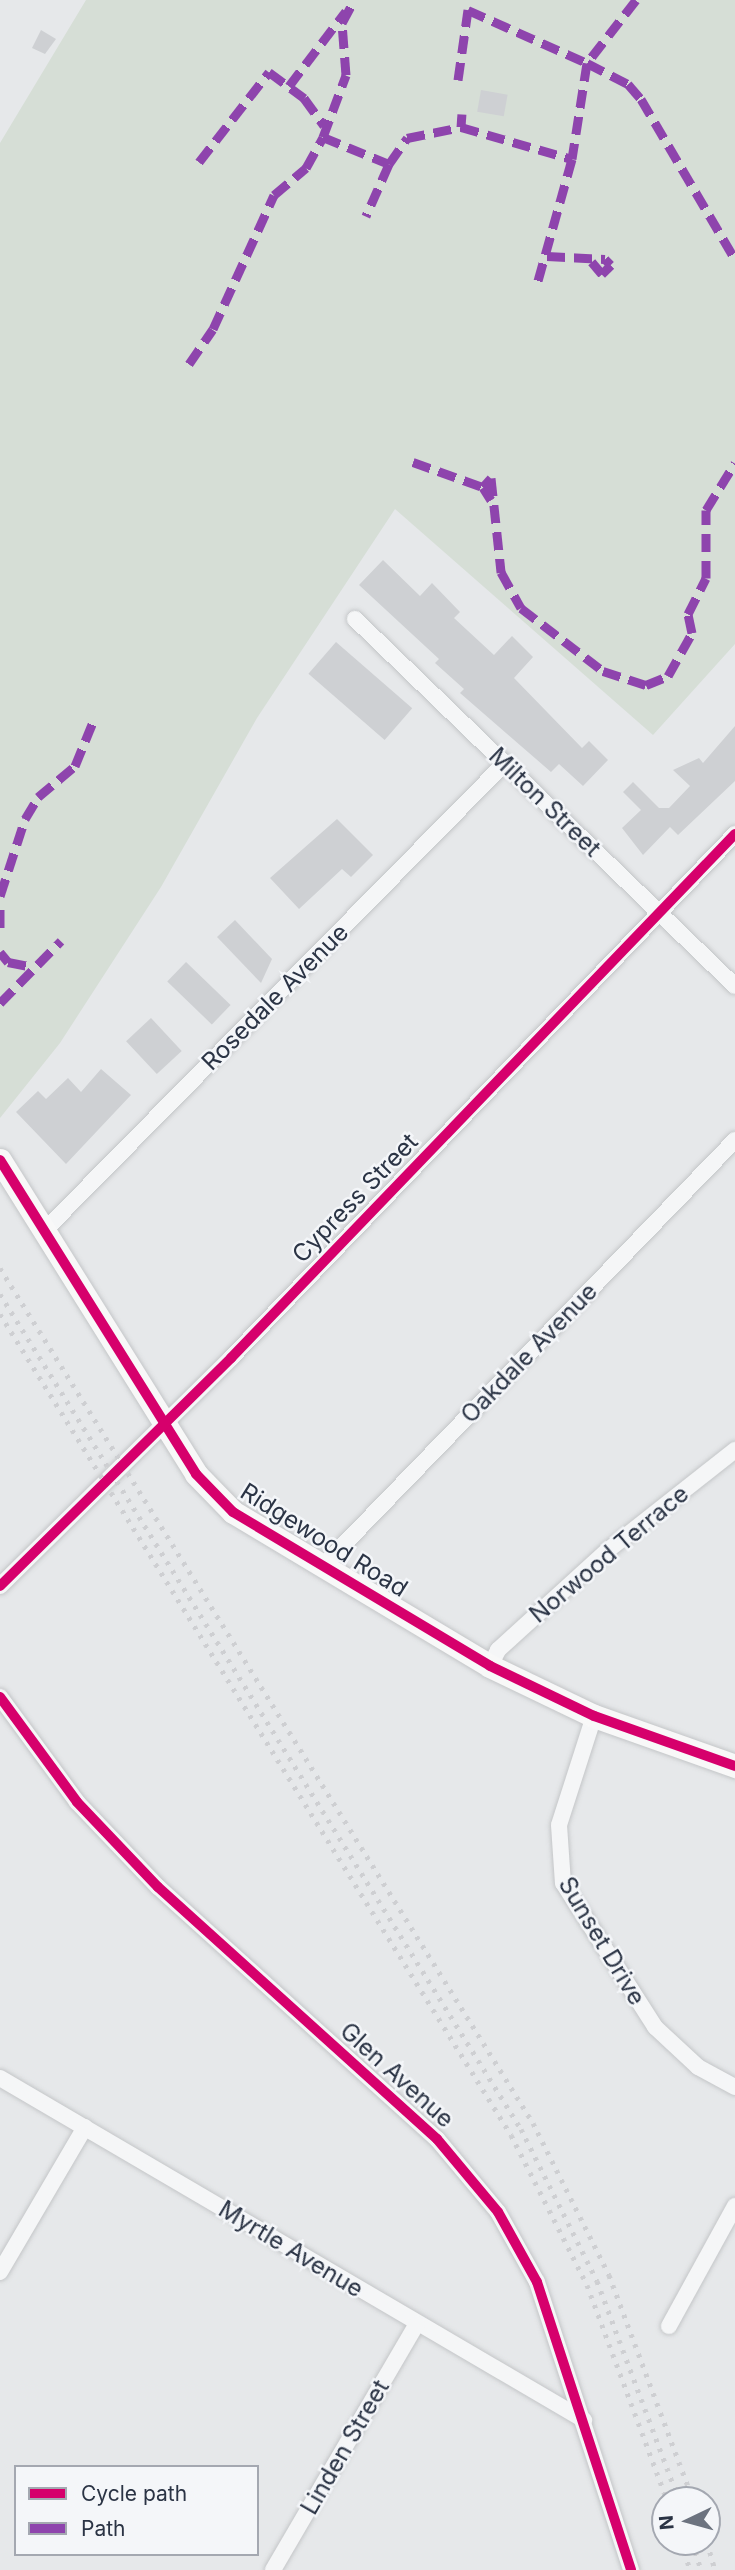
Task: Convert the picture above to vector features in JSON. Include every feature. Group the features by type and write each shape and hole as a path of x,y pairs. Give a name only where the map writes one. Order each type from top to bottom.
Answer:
{"street":[{"name":"Milton Street","path":"355,619 735,986"},
{"name":"Rosedale Avenue","path":"45,1230 505,763"},
{"name":"Cypress Street","path":"0,1586 165,1423 735,834"},
{"name":"Oakdale Avenue","path":"322,1567 735,1140"},
{"name":"Ridgewood Road","path":"0,1160 196,1474 233,1512 490,1666 594,1716 735,1766"},
{"name":"Norwood Terrace","path":"490,1666 498,1650 608,1550 735,1450"},
{"name":"Glen Avenue","path":"0,1698 77,1802 158,1887 437,2139 481,2188 537,2282 584,2420 628,2567"},
{"name":"Sunset Drive","path":"594,1716 559,1825 563,1883 654,2028 698,2067 735,2087"},
{"name":"Myrtle Avenue","path":"0,2078 584,2420"},
{"path":"0,2272 85,2127"},
{"path":"669,2326 735,2206"},
{"name":"Linden Street","path":"273,2570 417,2324"}],"shaded area":[{"path":"86,0 735,0 735,644 653,735 395,509 257,718 161,887 60,1043 0,1118 0,143"}],"building":[{"path":"41,30 56,39 45,54 32,48"},
{"path":"481,90 508,95 504,116 477,112"},
{"path":"383,560 420,596 432,583 460,612 454,618 494,655 512,636 533,657 514,678 582,748 589,741 608,760 583,786 559,764 551,772 460,693 464,689 435,663 439,659 359,585"},
{"path":"336,642 412,708 385,740 308,674"},
{"path":"735,726 735,781 678,835 670,827 643,855 622,828 641,810 623,792 633,782 659,808 669,808 690,786 673,770 699,758 703,763"},
{"path":"337,819 373,855 351,877 342,869 299,909 270,878"},
{"path":"235,920 272,959 261,983 217,937"},
{"path":"186,962 231,1005 212,1024 167,981"},
{"path":"151,1018 182,1051 157,1074 126,1041"},
{"path":"101,1069 131,1095 66,1164 16,1112 38,1091 46,1099 68,1078 81,1092"}],"railway":[{"path":"0,1268 533,2123 609,2275 688,2486"},
{"path":"0,1294 521,2129 597,2281 674,2486"},
{"path":"0,1314 511,2135 587,2285 662,2486"},
{"path":"686,2556 690,2570"},
{"path":"696,2556 701,2570"},
{"path":"711,2556 715,2570"}],"marked path":[{"path":"189,364 213,329 274,195 306,168 323,137 346,75 342,23 354,0"},
{"path":"636,0 587,63 628,84 641,99 735,259"},
{"path":"458,80 468,10 587,63 572,159"},
{"path":"289,86 346,11"},
{"path":"199,162 269,72 304,98 324,126"},
{"path":"389,164 407,138 461,127 462,114"},
{"path":"461,127 572,159 536,288"},
{"path":"323,137 389,164 366,216"},
{"path":"547,256 605,259 611,265 602,274 592,262"},
{"path":"413,462 483,487"},
{"path":"491,500 483,487 491,478 501,572 521,608 603,671 646,685 668,676 692,633 688,614 706,578 706,510 735,463"},
{"path":"0,896 25,819 38,797 75,766 93,722"},
{"path":"0,909 0,928"},
{"path":"0,1003 61,941"},
{"path":"0,952 8,962 34,967"}],"cycle path":[{"path":"0,1586 231,1358 735,834"},
{"path":"0,1160 196,1474 233,1512 490,1666 594,1716 735,1766"},
{"path":"0,1697 77,1802 158,1887 437,2139 498,2212 537,2282 631,2570"}]}
